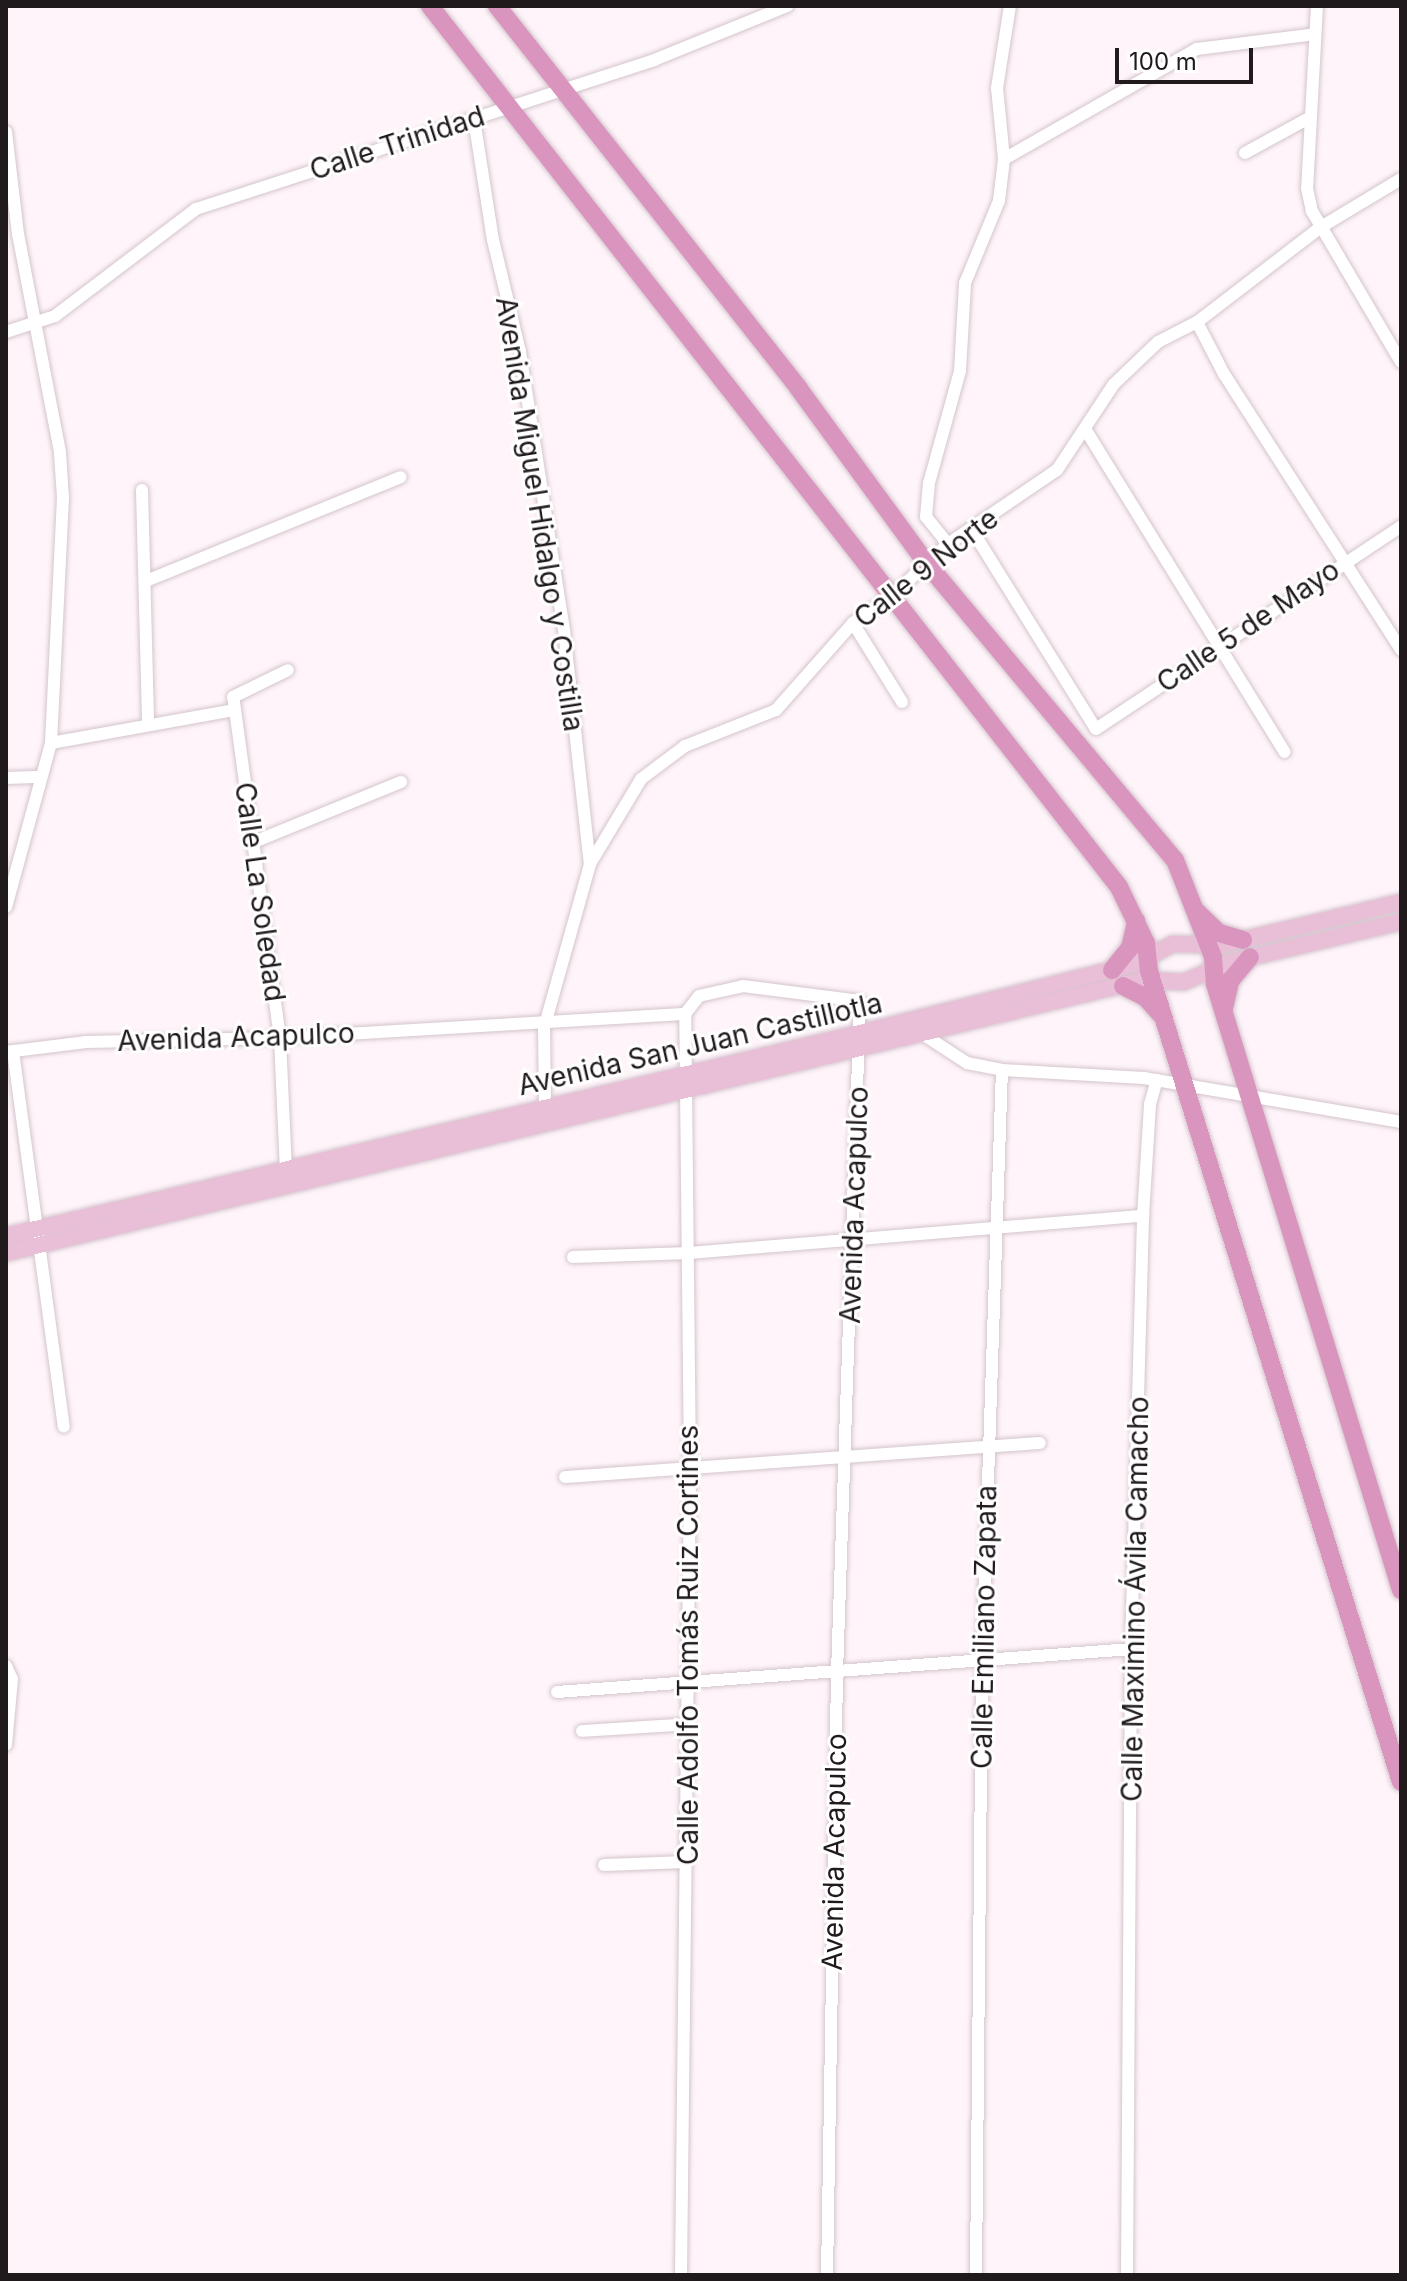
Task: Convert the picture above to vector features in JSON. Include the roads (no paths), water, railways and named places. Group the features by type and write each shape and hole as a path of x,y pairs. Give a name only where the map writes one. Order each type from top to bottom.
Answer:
{"highway":[{"path":"430,6 1100,858 1136,921 1401,1782"},
{"path":"497,6 790,377 928,565 1160,837 1197,912 1224,1011 1401,1590"},
{"path":"1197,912 1219,933 1246,948 1230,981 1224,1011"},
{"path":"1112,970 1130,948 1136,921"},
{"path":"1123,986 1151,1002 1171,1034"}],"main road":[{"name":"Avenida San Juan Castillotla","path":"860,1040 921,1033 1155,980 1184,982 1246,948 1401,902"},
{"name":"Avenida San Juan Castillotla","path":"6,1236 38,1237 860,1040 1112,970 1149,958 1180,943 1246,948 1401,922"},
{"name":"Avenida San Juan Castillotla","path":"6,1253 38,1237 286,1171 545,1108 688,1081"}],"street":[{"name":"Calle Trinidad","path":"34,326 196,209 654,60 787,6"},
{"path":"948,544 926,517 929,483 960,371 965,283 980,243 995,221 1004,159 997,88 1010,6"},
{"path":"1317,6 1307,188 1321,227 1401,362"},
{"path":"1004,159 1197,49 1315,34"},
{"path":"1245,153 1311,117"},
{"name":"Avenida Miguel Hidalgo y Costilla","path":"474,119 493,240 520,352 559,601 590,864"},
{"path":"6,132 12,235 60,453 63,498 51,743 6,907"},
{"name":"Calle 9 Norte","path":"545,1108 547,1020 590,864 628,798 657,762 702,737 776,710 853,623 894,594 948,544 1057,470 1087,432 1114,384 1158,342 1197,322 1321,227 1401,179"},
{"path":"1197,322 1224,374 1401,650"},
{"path":"6,332 34,326"},
{"path":"1087,432 1285,752"},
{"path":"146,581 401,477"},
{"path":"142,490 148,724"},
{"name":"Calle 5 de Mayo","path":"972,530 1096,729 1344,560 1401,526"},
{"path":"853,623 902,702"},
{"path":"51,743 235,710 234,695 288,670"},
{"name":"Calle La Soledad","path":"235,710 280,1038 286,1171"},
{"path":"6,778 41,777"},
{"path":"254,842 401,782"},
{"name":"Avenida Acapulco","path":"10,1051 86,1042 280,1038 685,1014 699,996 743,986 860,1001 837,1674 827,2275"},
{"name":"Calle Adolfo Tomás Ruiz Cortines","path":"681,2275 690,1467 685,1014"},
{"path":"921,1033 967,1063 1002,1070 1157,1080 1251,1099 1401,1122"},
{"path":"10,1051 64,1427"},
{"name":"Calle Emiliano Zapata","path":"976,2275 982,1659 1002,1070"},
{"name":"Calle Maximino Ávila Camacho","path":"1127,2275 1131,1649 1143,1216 1150,1104 1157,1080"},
{"path":"573,1257 689,1253 997,1231 1143,1216"},
{"path":"565,1477 1040,1443"},
{"path":"557,1692 689,1686 982,1659 1131,1649"},
{"path":"6,1745 7,1670"},
{"path":"582,1731 689,1724"},
{"path":"604,1865 686,1862"}]}
